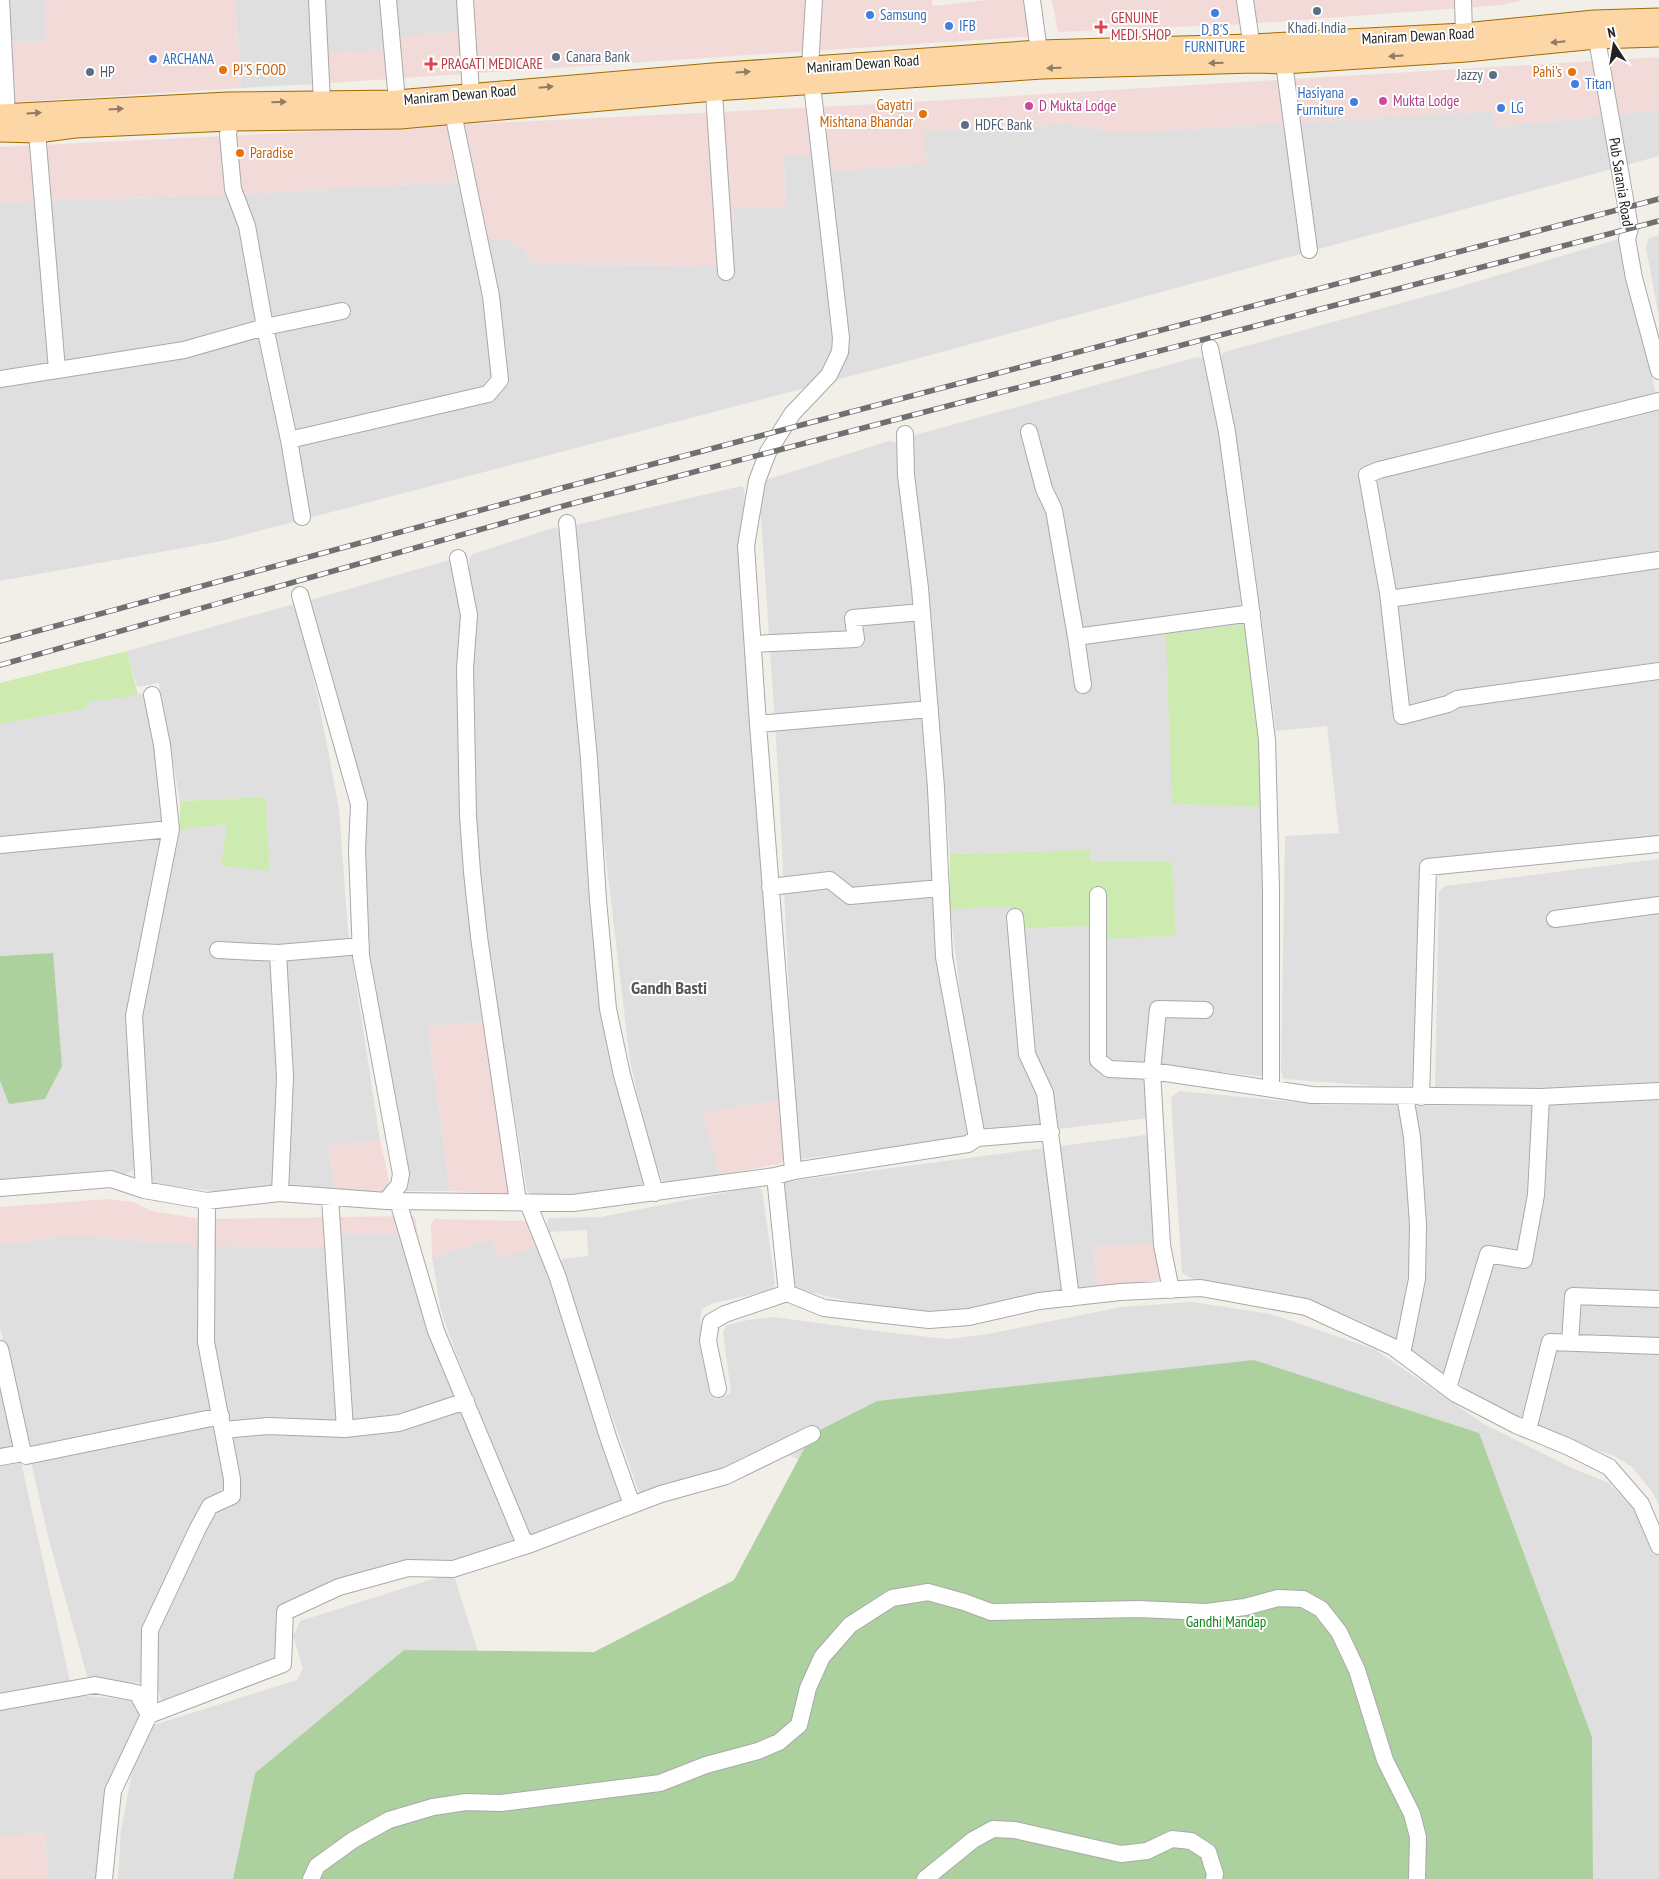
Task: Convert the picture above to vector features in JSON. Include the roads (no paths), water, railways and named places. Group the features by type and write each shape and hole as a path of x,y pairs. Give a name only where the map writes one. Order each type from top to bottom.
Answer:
{"main road":[{"name":"Maniram Dewan Road","path":"811,76 1039,51 1253,54 1284,63 1466,51 1659,19"},
{"name":"Maniram Dewan Road","path":"71,119 228,103 398,101 471,94 811,76 1042,68 1253,54 1464,34 1595,29 1659,36"},
{"name":"Maniram Dewan Road","path":"71,119 400,118 714,82"},
{"path":"2,121 71,119"},
{"path":"2,121 37,132 71,119"}],"street":[{"path":"1,0 2,121"},
{"path":"317,0 322,102"},
{"path":"388,0 398,101"},
{"path":"465,0 471,94"},
{"path":"793,1171 770,887 746,546 757,480 768,452 792,414 829,375 840,352 841,338 811,76 814,0"},
{"path":"1032,0 1039,51"},
{"path":"1244,0 1253,54"},
{"path":"1463,0 1464,34"},
{"name":"Pub Sarania Road","path":"1595,29 1630,228 1627,239 1634,278 1659,371"},
{"path":"1284,63 1309,250"},
{"path":"714,82 726,272"},
{"path":"289,440 488,394 500,380 490,296 453,113"},
{"path":"230,120 228,135 233,189 247,226 302,516"},
{"path":"37,132 57,370"},
{"path":"0,379 184,350 265,327 342,311"},
{"path":"1210,348 1227,432 1267,740 1271,889 1271,1088"},
{"path":"1659,401 1474,445 1379,470 1367,475 1389,599 1402,716 1448,704 1457,699 1659,671"},
{"path":"1029,432 1044,488 1054,510 1083,685"},
{"path":"905,434 906,475 922,612 936,788 944,957 978,1138"},
{"path":"567,523 589,759 598,900 608,1009 622,1075 655,1192"},
{"path":"458,558 470,615 464,668 468,815 472,872 480,937 523,1202 557,1275 609,1440 632,1505"},
{"path":"1389,599 1659,560"},
{"path":"300,595 358,804 361,946 401,1174 399,1185 392,1201 436,1331 522,1538 528,1545"},
{"path":"752,644 856,639 853,618 922,612"},
{"path":"1076,637 1252,613"},
{"path":"144,1190 134,1016 171,829 162,745 152,695"},
{"path":"758,724 930,709"},
{"path":"0,844 171,829"},
{"path":"1402,1354 1417,1279 1418,1261 1418,1225 1412,1137 1413,1097 1428,867 1659,844"},
{"path":"770,887 830,880 850,896 940,888"},
{"path":"1098,895 1098,1060 1108,1069 1152,1072 1312,1095 1541,1097 1659,1091"},
{"path":"1555,919 1659,905"},
{"path":"1015,917 1027,1054 1045,1093 1071,1298"},
{"path":"218,950 278,953 361,946"},
{"path":"278,953 284,1076 280,1193"},
{"path":"1171,1290 1162,1245 1152,1072 1158,1009 1205,1010"},
{"path":"1448,1388 1488,1254 1524,1260 1536,1195 1541,1097"},
{"path":"0,1188 111,1179 144,1190 207,1201 280,1193 392,1201 573,1203 775,1176 793,1171 968,1144 978,1138 1051,1132"},
{"path":"775,1176 787,1293"},
{"path":"330,1196 345,1429"},
{"path":"104,1879 113,1791 149,1715 150,1630 210,1506 232,1496 232,1479 206,1342 207,1201"},
{"path":"718,1389 708,1341 711,1322 725,1314 787,1293 824,1308 929,1320 969,1317 1039,1301 1120,1292 1201,1288 1306,1307 1393,1347 1456,1394 1528,1430 1570,1447 1609,1466 1641,1504 1659,1546"},
{"path":"1570,1343 1573,1296 1659,1298"},
{"path":"1528,1430 1550,1342 1659,1346"},
{"path":"0,1349 23,1453"},
{"path":"0,1457 23,1453 26,1456 222,1423 345,1429 399,1423 466,1401"},
{"path":"149,1715 283,1664 285,1612 340,1587 408,1568 453,1569 528,1545 661,1494 726,1476 812,1434"},
{"path":"311,1879 317,1866 353,1840 389,1820 433,1807 466,1802 501,1803 660,1783 706,1765 758,1751 779,1742 799,1725 808,1688 822,1657 850,1625 892,1598 928,1592 991,1612 1138,1609 1206,1612 1245,1607 1278,1598 1303,1600 1321,1609 1339,1632 1357,1670 1385,1760 1412,1814 1418,1837 1417,1879"},
{"path":"0,1702 95,1685 137,1693 149,1715"},
{"path":"925,1879 973,1840 993,1829 1015,1830 1120,1854 1147,1851 1172,1839 1192,1840 1208,1852 1215,1874 1214,1879"}],"railway":[{"path":"0,641 562,488 1659,199"},
{"path":"0,665 567,505 1659,221"}],"place":[{"name":"Khadi India","path":"1317,11"},
{"name":"D B'S FURNITURE","path":"1215,13"},
{"name":"Samsung","path":"870,15"},
{"name":"IFB","path":"949,26"},
{"name":"GENUINE MEDI SHOP","path":"1101,27"},
{"name":"Canara Bank","path":"556,57"},
{"name":"ARCHANA","path":"153,59"},
{"name":"PRAGATI MEDICARE","path":"431,64"},
{"name":"PJ'S FOOD","path":"223,70"},
{"name":"HP","path":"90,72"},
{"name":"Pahi's","path":"1572,72"},
{"name":"Jazzy","path":"1493,75"},
{"name":"Titan","path":"1575,84"},
{"name":"Mukta Lodge","path":"1383,101"},
{"name":"Hasiyana Furniture","path":"1354,102"},
{"name":"D Mukta Lodge","path":"1029,106"},
{"name":"LG","path":"1501,108"},
{"name":"Gayatri Mishtana Bhandar","path":"923,114"},
{"name":"HDFC Bank","path":"965,125"},
{"name":"Paradise","path":"240,153"}],"district":[{"name":"Gandh Basti","path":"669,988"}],"park label":[{"name":"Gandhi Mandap","path":"1226,1622"}]}
